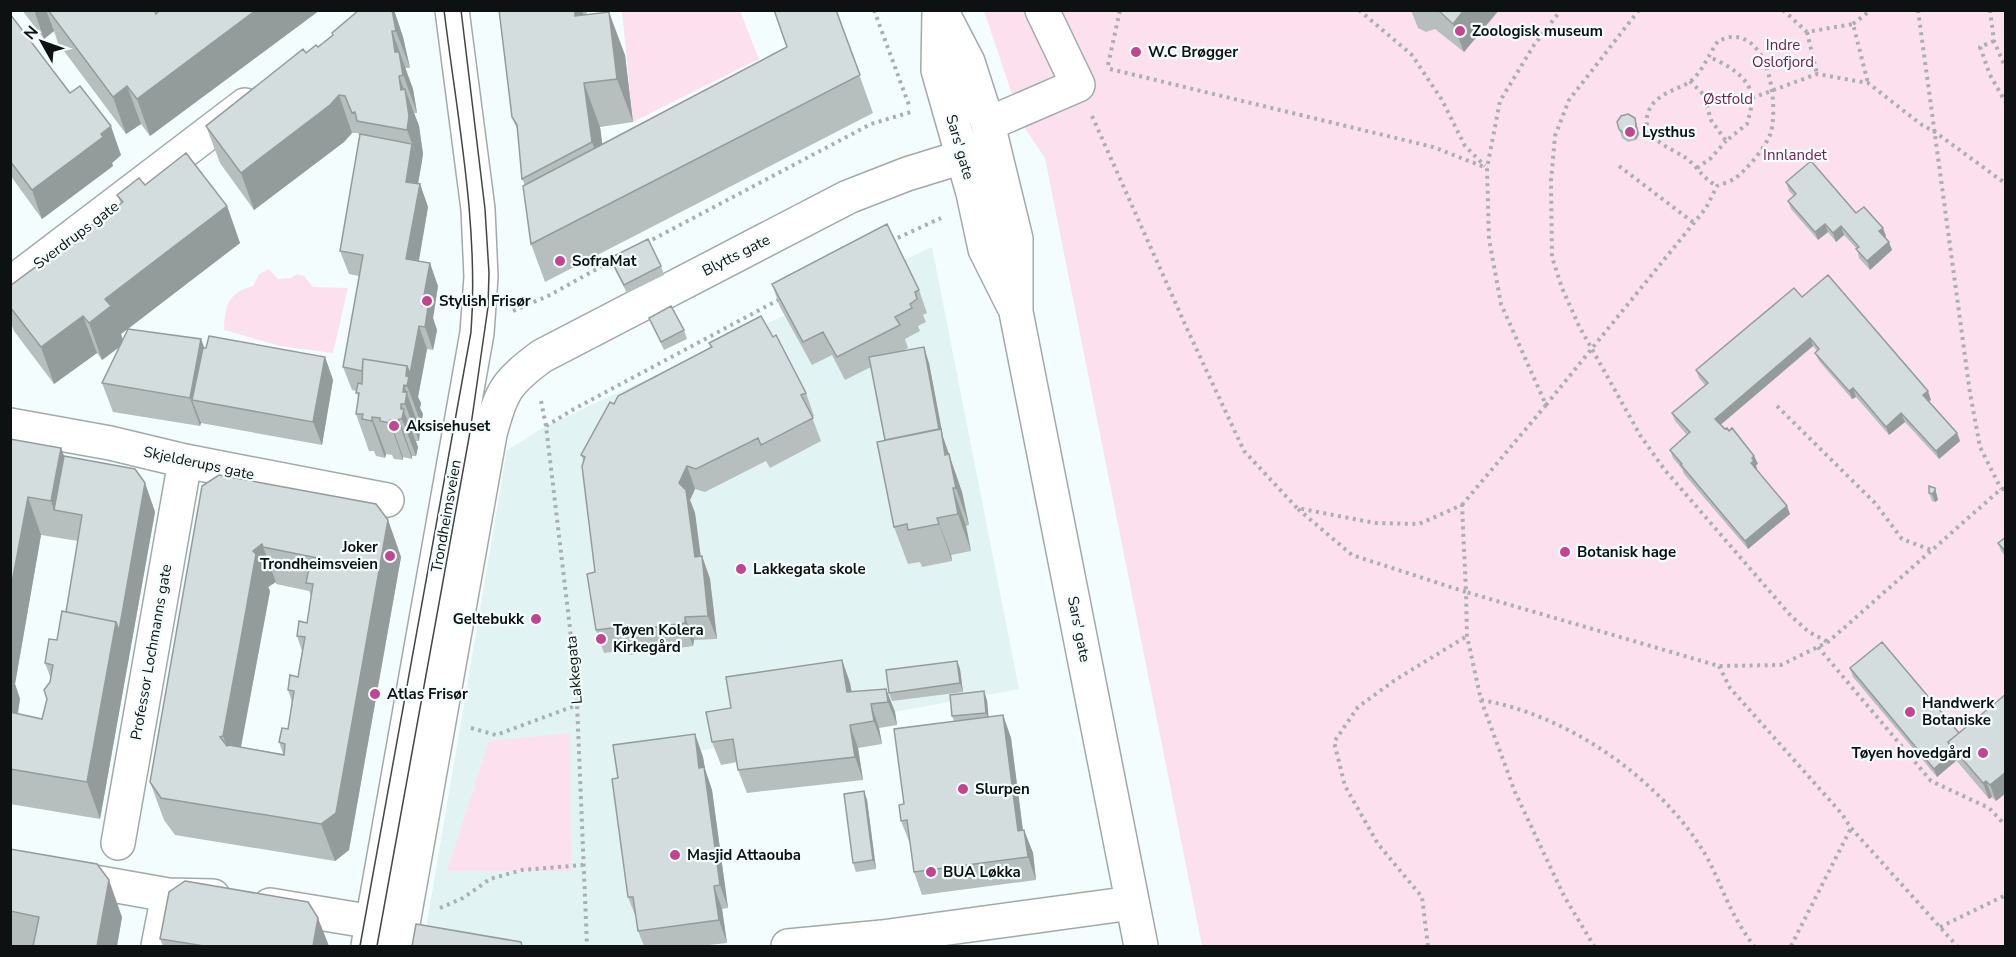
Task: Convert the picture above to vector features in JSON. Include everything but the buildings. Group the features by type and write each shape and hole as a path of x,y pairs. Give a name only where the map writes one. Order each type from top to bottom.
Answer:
{"street":[{"name":"Trondheimsveien","path":"371,934 477,333 481,277 478,209 452,10"},
{"name":"Sars' gate","path":"940,10 968,62 991,136 1016,239 1016,312 1141,946"},
{"name":"Sars' gate","path":"940,10 938,70 973,193 985,249 1016,312"},
{"path":"1042,10 1078,85"},
{"name":"Blytts gate","path":"499,400 511,382 542,356 848,197 907,174 963,157 991,136 1078,85"},
{"name":"Sverdrups gate","path":"10,284 269,87"},
{"name":"Trondheimsveien","path":"399,946 490,434 499,400"},
{"name":"Skjelderups gate","path":"16,420 185,461 387,500"},
{"name":"Professor Lochmanns gate","path":"118,843 185,461"},
{"path":"10,867 168,895 204,895 371,934"},
{"path":"159,946 168,895"},
{"path":"788,946 1132,903"}],"path":[{"path":"639,247 871,124 911,112 874,10"},
{"path":"1107,68 1120,10"},
{"path":"1359,10 1412,55 1442,100 1465,147 1487,168"},
{"path":"1546,405 1501,304 1489,239 1487,168 1500,101 1534,45 1561,10"},
{"path":"1639,10 1569,100 1555,136 1551,181 1551,257 1562,288 1592,350 1640,435 1664,469 1791,616 1809,632 1828,642"},
{"path":"1783,10 1808,32 1817,74"},
{"path":"1808,32 1853,24 1871,10"},
{"path":"1078,85 1244,451 1297,508 1352,555 1466,592 1719,666 1781,665 1828,642 2003,489 1980,447 1970,393 1918,10"},
{"path":"1990,10 1994,41 2006,69"},
{"path":"1853,24 1868,83"},
{"path":"1297,508 1375,523 1419,524 1462,505 1592,350 1706,208 1717,186 1734,179 1762,149 1770,132 1772,90 1764,60 1755,46 1743,39 1731,37 1718,41 1701,70 1690,81 1658,99 1650,107 1646,118 1649,133 1659,143 1681,155 1697,168 1703,177 1717,186"},
{"path":"1994,41 1980,46 1990,75 2006,102"},
{"path":"1697,168 1748,123 1752,98 1742,78 1731,67 1709,57"},
{"path":"1124,73 1433,147 1487,168"},
{"path":"1752,98 1817,74 1868,83 1922,125 2006,184"},
{"path":"1690,81 1704,95 1712,120 1726,141"},
{"path":"812,144 817,153"},
{"path":"1619,166 1694,223"},
{"path":"889,242 941,218"},
{"path":"507,314 548,296 618,258"},
{"path":"546,426 784,297"},
{"name":"Lakkegata","path":"539,395 546,426 576,679 587,946"},
{"path":"1778,406 1875,503 1902,538 1931,550"},
{"path":"1462,505 1467,636 1481,700 1515,792 1564,896 1594,946"},
{"path":"1428,946 1422,897 1378,844 1350,796 1345,786 1334,742 1358,707 1467,636"},
{"path":"1818,647 1930,781 1989,808 2006,825"},
{"path":"1719,666 1730,688 1957,946"},
{"path":"1481,700 1499,703 1544,719 1599,748 1649,784 1678,815 1702,848 1737,920 1754,946"},
{"path":"468,728 496,735 577,705"},
{"path":"1791,946 1851,828"},
{"path":"437,909 463,898 490,879 522,870 583,865"},
{"path":"1940,927 2006,895"}],"shaded area":[{"name":"Lakkegata skole","path":"932,247 1019,689 626,766 651,946 423,946 507,450 546,426"}],"green space":[{"path":"622,11 740,11 759,59 633,122"},
{"name":"Botanisk hage","path":"984,11 2005,11 2005,946 1202,946 1045,158 1022,124"},
{"path":"269,269 278,279 291,278 297,274 304,276 313,287 348,288 333,353 280,346 224,330 225,314 229,302 238,292 253,286 259,274"},
{"path":"570,733 571,871 447,871 489,741"}],"tram line":[{"path":"360,946 471,332 473,292 469,211 444,10"},
{"path":"377,946 470,432 488,307 489,273 485,209 461,10"}],"place":[{"name":"Zoologisk museum","path":"1460,31"},
{"name":"W.C Brøgger","path":"1136,52"},
{"name":"Lysthus","path":"1630,132"},
{"name":"SofraMat","path":"560,261"},
{"name":"Stylish Frisør","path":"427,301"},
{"name":"Aksisehuset","path":"394,426"},
{"name":"Botanisk hage","path":"1565,552"},
{"name":"Joker Trondheimsveien","path":"390,556"},
{"name":"Lakkegata skole","path":"741,569"},
{"name":"Geltebukk","path":"536,619"},
{"name":"Tøyen Kolera Kirkegård","path":"601,639"},
{"name":"Atlas Frisør","path":"375,694"},
{"name":"Handwerk Botaniske","path":"1910,712"},
{"name":"Tøyen hovedgård","path":"1983,753"},
{"name":"Slurpen","path":"963,789"},
{"name":"Masjid Attaouba","path":"675,855"},
{"name":"BUA Løkka","path":"931,872"}],"park label":[{"name":"Indre Oslofjord","path":"1783,54"},
{"name":"Østfold","path":"1728,99"},
{"name":"Innlandet","path":"1795,155"}]}
